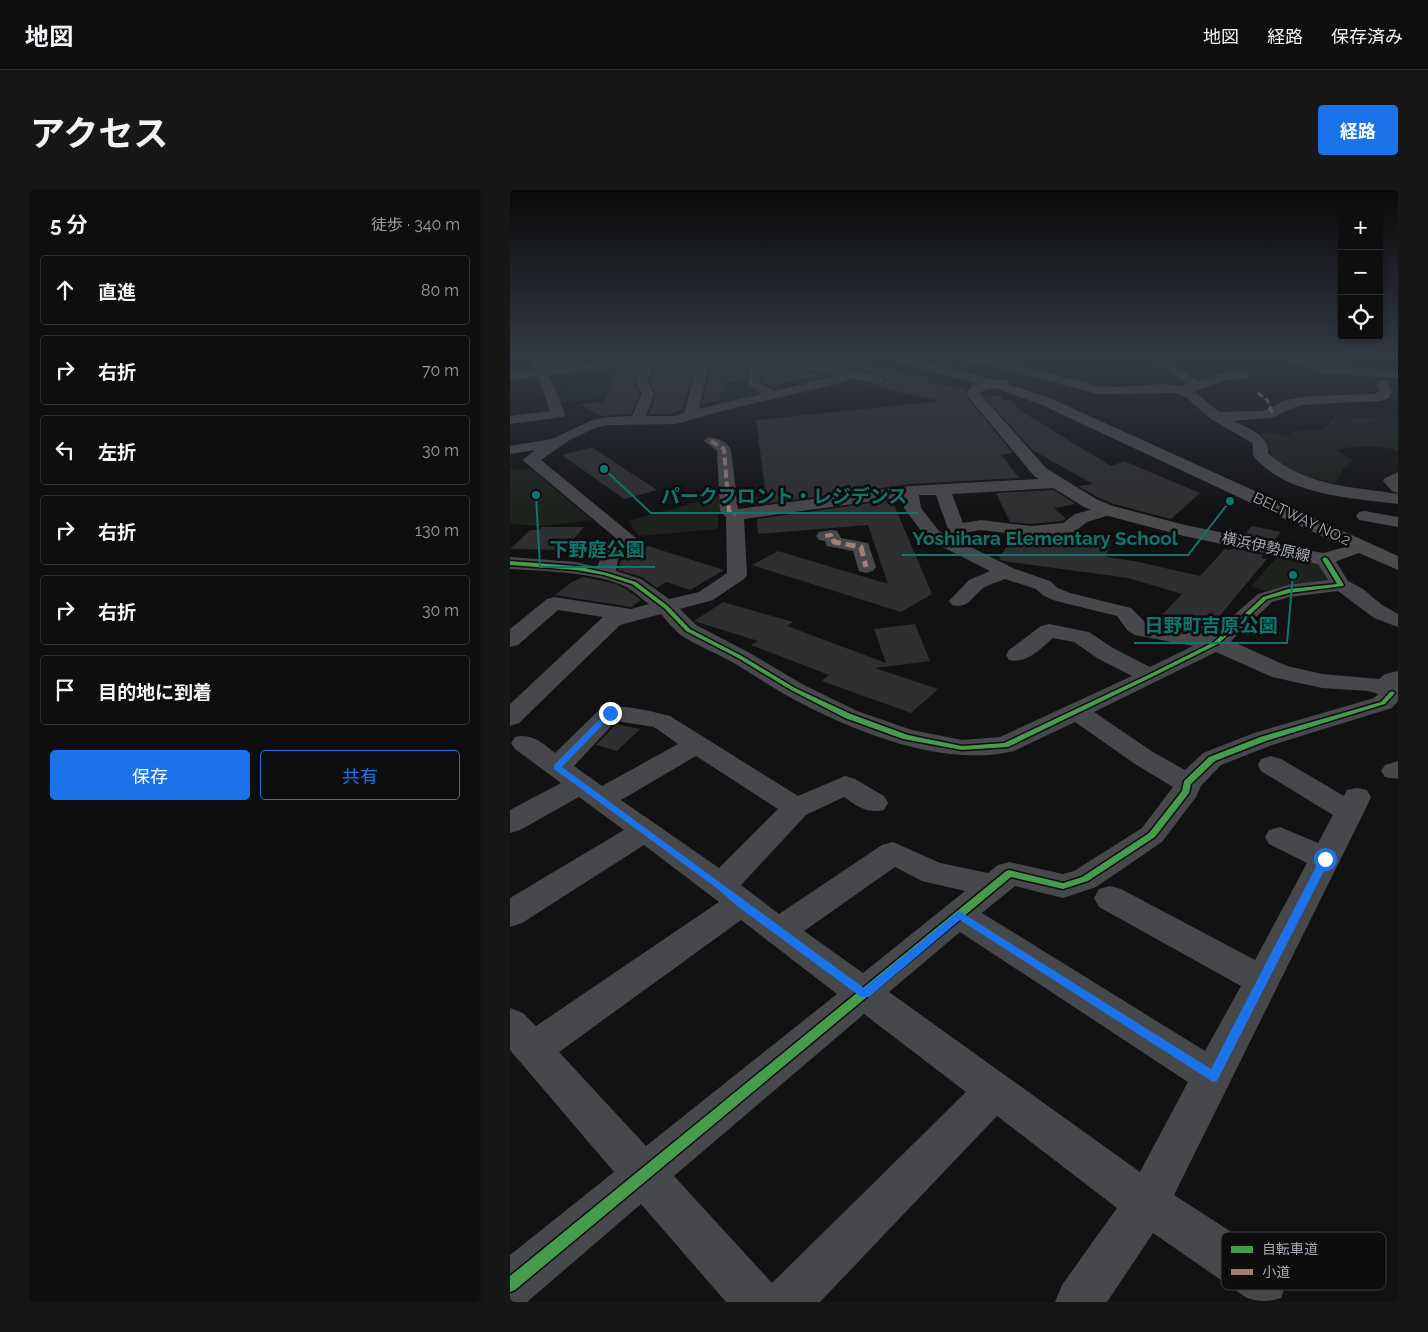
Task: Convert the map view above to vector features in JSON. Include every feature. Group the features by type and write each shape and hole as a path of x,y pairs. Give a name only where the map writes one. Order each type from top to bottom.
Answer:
{"main road":[{"name":"横浜伊勢原線","path":"986,410 1035,467 1055,483 1090,503 1107,510 1184,530 1326,559 1351,551"},
{"name":"BELTWAY NO.2","path":"1065,410 1398,553"},
{"name":"BELTWAY NO.2","path":"1084,410 1398,564"},
{"path":"1095,410 1169,441"},
{"path":"1076,415 1085,422 1217,488 1398,573"},
{"path":"1359,520 1380,535"}],"street":[{"path":"510,420 558,414 556,410"},
{"path":"637,421 642,410"},
{"path":"690,417 692,410"},
{"path":"606,574 608,559 627,538 531,460 554,444 590,425 607,421 676,420 711,410"},
{"path":"1210,410 1216,416 1259,441 1260,454 1268,464 1310,484 1398,499"},
{"path":"1216,416 1266,414 1279,410"},
{"path":"710,441 724,449 729,511 735,515 910,490 942,489 994,501 1055,483"},
{"path":"510,450 545,443 554,444"},
{"path":"1398,477 1391,480 1398,488"},
{"path":"942,489 957,528 981,525 1031,531 1068,528 1082,518 1107,510"},
{"path":"510,1285 865,994 1009,873 1063,886 1084,878 1152,835 1186,791 1187,783 1212,759 1257,754 1393,694 1393,679 1382,688 1372,684 1322,681 1280,672 1216,643 1143,630 1136,626 1124,612 1063,597 1051,592 1043,585 1004,572 929,532 913,508 910,490"},
{"path":"994,501 1006,529"},
{"path":"735,515 737,575 706,596 612,620 517,730 579,783 1147,1203 1221,1252"},
{"path":"1359,520 1398,522"},
{"path":"825,536 831,535 834,542 861,547 866,567"},
{"path":"1326,559 1341,585"},
{"path":"510,563 576,568 606,574 634,583 666,607 688,630 740,657 792,689 848,716 906,737 962,748 1005,745 1150,676 1216,643 1265,598 1288,592 1341,585 1349,588 1385,618 1398,621"},
{"path":"959,601 976,584 1004,572"},
{"path":"510,640 554,603 630,615"},
{"path":"1017,656 1049,630 1082,637 1105,653 1150,676"},
{"path":"1076,711 1144,758 1187,783"},
{"path":"579,783 610,713 661,721 796,808"},
{"path":"510,823 579,783 697,744"},
{"path":"1079,1302 1147,1203 1354,805 1257,754"},
{"path":"757,1302 522,1036 731,895 796,808 844,785 874,803"},
{"path":"510,914 644,831"},
{"path":"1280,837 1325,859"},
{"path":"779,931 894,853 933,873 994,886"},
{"path":"1110,898 1262,981"},
{"path":"959,915 1213,1077"},
{"path":"787,1302 995,1090"}],"shaded area":[{"path":"1348,414 1354,418 1398,416 1398,451 1368,446 1337,450 1353,461 1342,470 1341,476 1335,483 1304,476 1274,461 1261,434 1273,432 1292,438 1291,431 1324,430 1335,416"},
{"path":"531,469 592,520 541,526 510,524 510,470"},
{"path":"721,496 721,511 718,512 718,529 639,536 628,521"},
{"path":"1280,554 1320,564 1327,580 1279,590 1260,589 1251,586"}],"building":[{"path":"590,410 633,410 631,414 601,416"},
{"path":"651,410 681,410 670,414 649,414"},
{"path":"854,410 977,410 1013,453 1001,455 1019,478 910,484 756,505 756,497 767,503 756,420"},
{"path":"996,410 1020,410 1111,466 1124,461 1200,493 1171,519 1114,504 1097,497 1078,486 1093,484 1032,450"},
{"path":"593,447 657,490 624,499 562,455"},
{"path":"1053,490 1076,504 1054,508 1066,519 1062,521 1031,524 1010,522 996,493"},
{"path":"892,500 932,594 901,612 752,565 778,551 888,584 868,525 758,534 757,519"},
{"path":"1252,526 1281,532 1274,541 1244,535"},
{"path":"542,527 584,527 564,550 510,549 530,530 539,530"},
{"path":"1079,531 1083,535 1112,539 1106,557 1134,561 1200,576 1225,549 1231,550 1232,548 1263,555 1261,558 1267,559 1206,632 1158,619 1182,594 1128,578 999,559 1013,536 1031,538 1068,535"},
{"path":"648,546 724,570 690,590 666,582 657,588 642,577 618,570 622,558"},
{"path":"583,577 616,584 641,600 631,607 555,595 572,582"},
{"path":"723,602 793,622 787,626 886,663 874,629 915,624 930,661 875,668 938,689 911,713 822,681 829,675 751,645 758,641 694,621"},
{"path":"616,724 640,729 617,751 596,745"}],"marked path":[{"path":"1268,410 1273,412"},
{"path":"711,441 724,449 729,511 735,515"},
{"path":"825,536 831,535 834,542 861,547 866,567"}],"cycle path":[{"path":"510,563 576,568 634,583 666,607 688,630 740,657 793,689 848,716 906,737 962,748 1005,745 1150,676 1216,643 1265,598 1288,591 1341,585 1325,559"},
{"path":"510,1285 1009,873 1063,886 1085,879 1152,835 1186,791 1187,783 1212,759 1263,739 1383,703 1392,693"}],"place":[{"name":"パークフロント・レジデンス","path":"604,469"},
{"name":"下野庭公園","path":"536,495"},
{"name":"Yoshihara Elementary School","path":"1230,501"},
{"name":"日野町吉原公園","path":"1293,575"}],"route":[{"path":"610,713 557,767 721,886 741,903 865,994 959,915 1213,1077 1325,859"}]}
